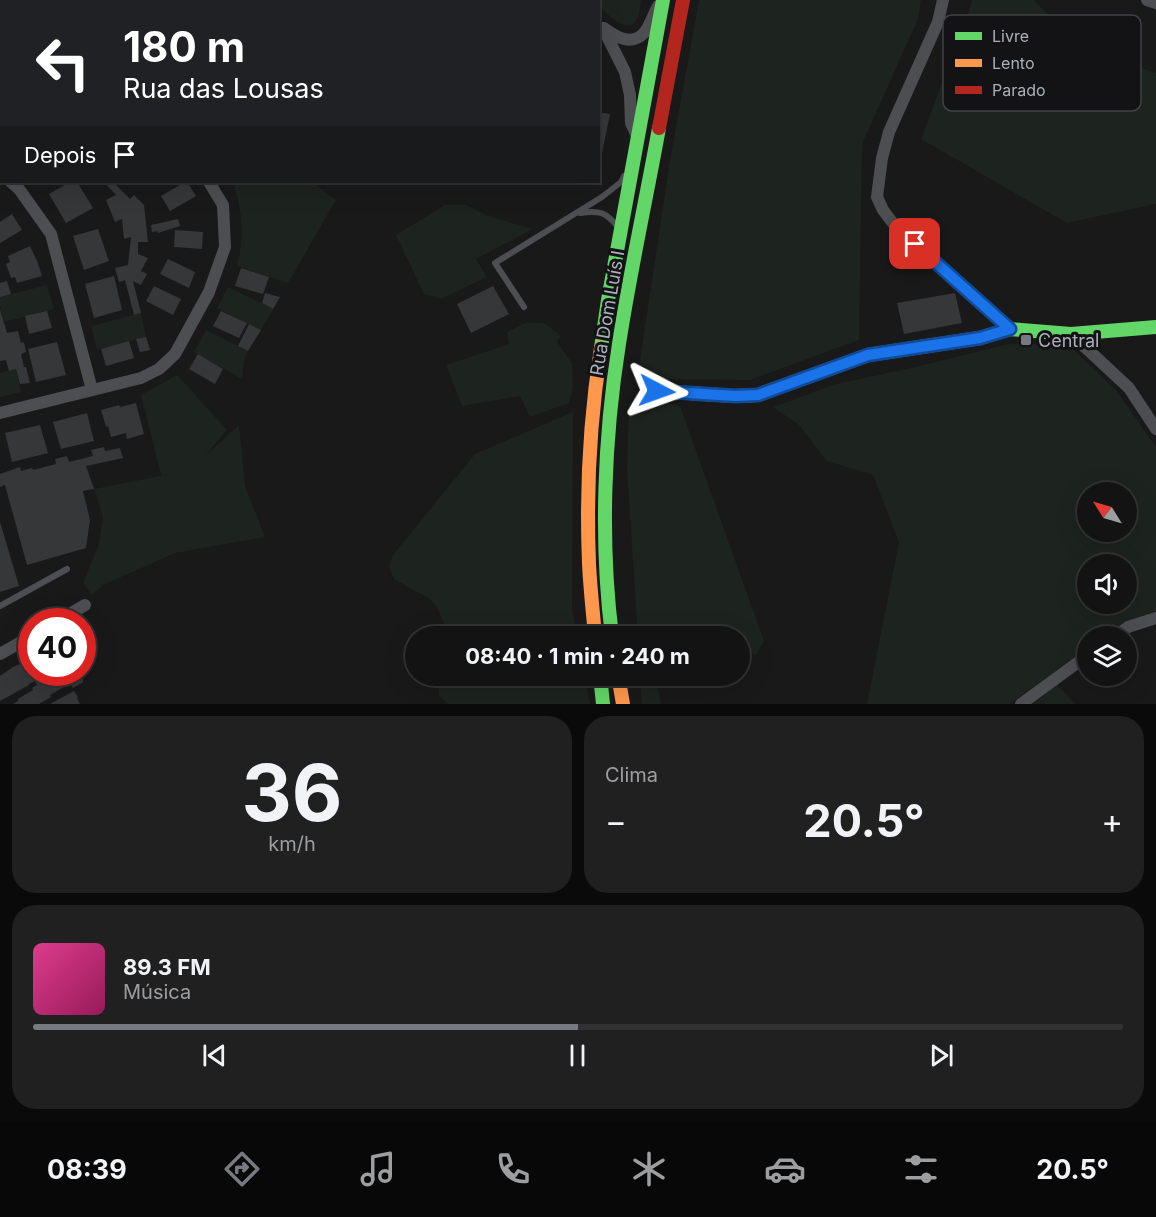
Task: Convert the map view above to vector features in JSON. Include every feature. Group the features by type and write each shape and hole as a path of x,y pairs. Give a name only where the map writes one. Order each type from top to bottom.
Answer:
{"main road":[{"name":"Rua Dom Luís I","path":"594,626 589,562 589,477 595,387 608,300 662,0"},
{"name":"Rua Dom Luís I","path":"611,626 606,533 607,454 613,380 683,0"},
{"path":"657,391 735,396 758,395 868,355 980,338 1010,329 1071,334 1156,327"},
{"path":"601,686 603,704"},
{"path":"620,686 623,704"}],"street":[{"path":"601,26 619,39 633,39 644,33 662,0"},
{"path":"943,0 938,22 889,132 882,158 877,197 892,222 1010,329"},
{"path":"1147,0 1156,3"},
{"path":"601,26 625,72 630,95 631,123 638,138"},
{"path":"12,183 19,189 51,234 92,390"},
{"path":"0,413 141,378 159,369 175,354 208,292 225,246 223,205 210,183"},
{"path":"1071,334 1129,388 1156,429"},
{"path":"80,608 85,605"},
{"path":"1131,626 1156,618"},
{"path":"0,654 18,644"},
{"path":"1021,704 1077,663"}],"lane":[{"path":"524,307 495,263 602,197 621,182 634,159"},
{"path":"577,213 600,211 617,225 621,233"},
{"path":"0,606 67,569"}],"shaded area":[{"path":"600,0 641,0 638,17 633,24 623,25 600,7"},
{"path":"699,0 921,0 918,19 862,144 859,340 750,380 637,379 671,154"},
{"path":"972,0 1034,0 1048,15 967,15"},
{"path":"1141,68 1156,73 1156,204 1067,223 921,139 943,80 943,111 1141,111"},
{"path":"240,183 313,183 336,200 288,283 237,266 242,226 234,186"},
{"path":"445,205 466,205 488,216 533,229 476,259 487,277 441,299 424,294 396,235"},
{"path":"47,285 54,309 4,322 0,297"},
{"path":"228,287 273,309 261,330 217,308"},
{"path":"141,313 146,337 97,350 91,326"},
{"path":"527,322 544,323 561,336 557,342 572,363 573,388 569,403 530,417 520,396 462,406 446,365 509,344 507,332"},
{"path":"206,330 248,351 244,361 242,379 194,352"},
{"path":"1009,344 1069,345 1116,390 1156,447 1156,611 1126,621 1119,626 1077,626 1077,655 1010,704 867,704 899,542 873,475 827,461 799,425 773,407 836,384"},
{"path":"16,369 21,392 0,397 0,373"},
{"path":"177,375 227,430 205,456 239,425 245,486 265,537 175,553 103,585 92,595 83,583 99,544 103,517 94,489 170,474 161,475 141,395"},
{"path":"657,399 680,406 764,641 756,655 750,652 750,626 637,626 627,470 629,402"},
{"path":"573,412 572,609 575,626 445,626 437,607 430,599 394,579 389,567 393,555 475,454"},
{"path":"1057,685 1075,704 1032,704"},
{"path":"439,686 586,686 590,704 448,704 439,696"},
{"path":"641,686 657,686 661,704 642,704"}],"building":[{"path":"600,112 610,114 600,163"},
{"path":"68,183 78,183 93,208 66,223 49,194"},
{"path":"105,183 114,183 130,199 134,195 144,205 148,242 138,242 138,254 148,258 141,271 147,274 141,285 133,281 141,313 134,315 125,280 119,282 115,268 128,265 131,237 124,239 122,219 115,222 106,200 116,195"},
{"path":"183,183 188,183 196,196 170,211 161,196"},
{"path":"12,214 22,230 0,243 0,222"},
{"path":"178,219 180,226 158,233 157,231 152,232 151,225"},
{"path":"98,229 109,261 84,270 73,236"},
{"path":"175,230 203,232 202,249 174,247"},
{"path":"30,246 42,276 17,283 15,277 11,278 6,264 10,262 8,256"},
{"path":"168,259 195,272 189,288 160,274"},
{"path":"241,268 269,277 263,294 235,286"},
{"path":"114,276 122,310 94,318 85,284"},
{"path":"7,281 11,294 0,297 0,283"},
{"path":"154,286 181,299 173,315 146,301"},
{"path":"493,286 509,314 471,333 457,304"},
{"path":"265,293 280,297 273,309 262,303"},
{"path":"955,293 962,323 904,334 897,303"},
{"path":"0,309 7,333 18,331 21,343 24,342 26,352 21,354 30,383 20,384 16,369 9,371 6,360 0,361"},
{"path":"47,311 52,328 29,334 25,316"},
{"path":"221,311 247,323 239,338 213,326"},
{"path":"249,324 261,330 248,351 238,346"},
{"path":"146,337 150,350 140,352 136,339"},
{"path":"129,341 134,358 106,366 101,349"},
{"path":"57,342 66,375 36,382 28,349"},
{"path":"198,354 223,369 215,384 189,369"},
{"path":"136,403 144,434 127,439 126,433 111,437 101,410"},
{"path":"87,413 94,441 61,449 53,422"},
{"path":"40,425 48,453 12,462 5,433"},
{"path":"104,447 105,451 120,448 123,458 86,466 94,489 83,491 90,520 86,548 27,565 5,485 0,487 0,474 20,467 21,471 32,468 33,470 56,464 55,459 67,456 69,462 93,456 91,450"},
{"path":"0,522 19,586 0,592"},
{"path":"18,665 18,686 27,686 0,701 0,676"},
{"path":"66,686 39,704 13,704 33,690 32,688"},
{"path":"74,691 80,704 50,704"}],"traffic: fast":[{"path":"601,348 663,0"},
{"path":"611,626 605,527 610,416 623,317 659,128"},
{"path":"657,391 735,396 758,395 868,355 980,338 1010,329 1071,334 1156,327"},
{"path":"601,686 603,704"}],"traffic: slow":[{"path":"594,626 588,536 589,482 594,401 601,348"},
{"path":"620,686 623,704"}],"traffic: jam":[{"path":"659,128 683,0"}],"place":[{"name":"Central","path":"1026,340"}],"route":[{"path":"657,391 735,396 758,395 868,355 980,338 1010,329 915,244"}]}
